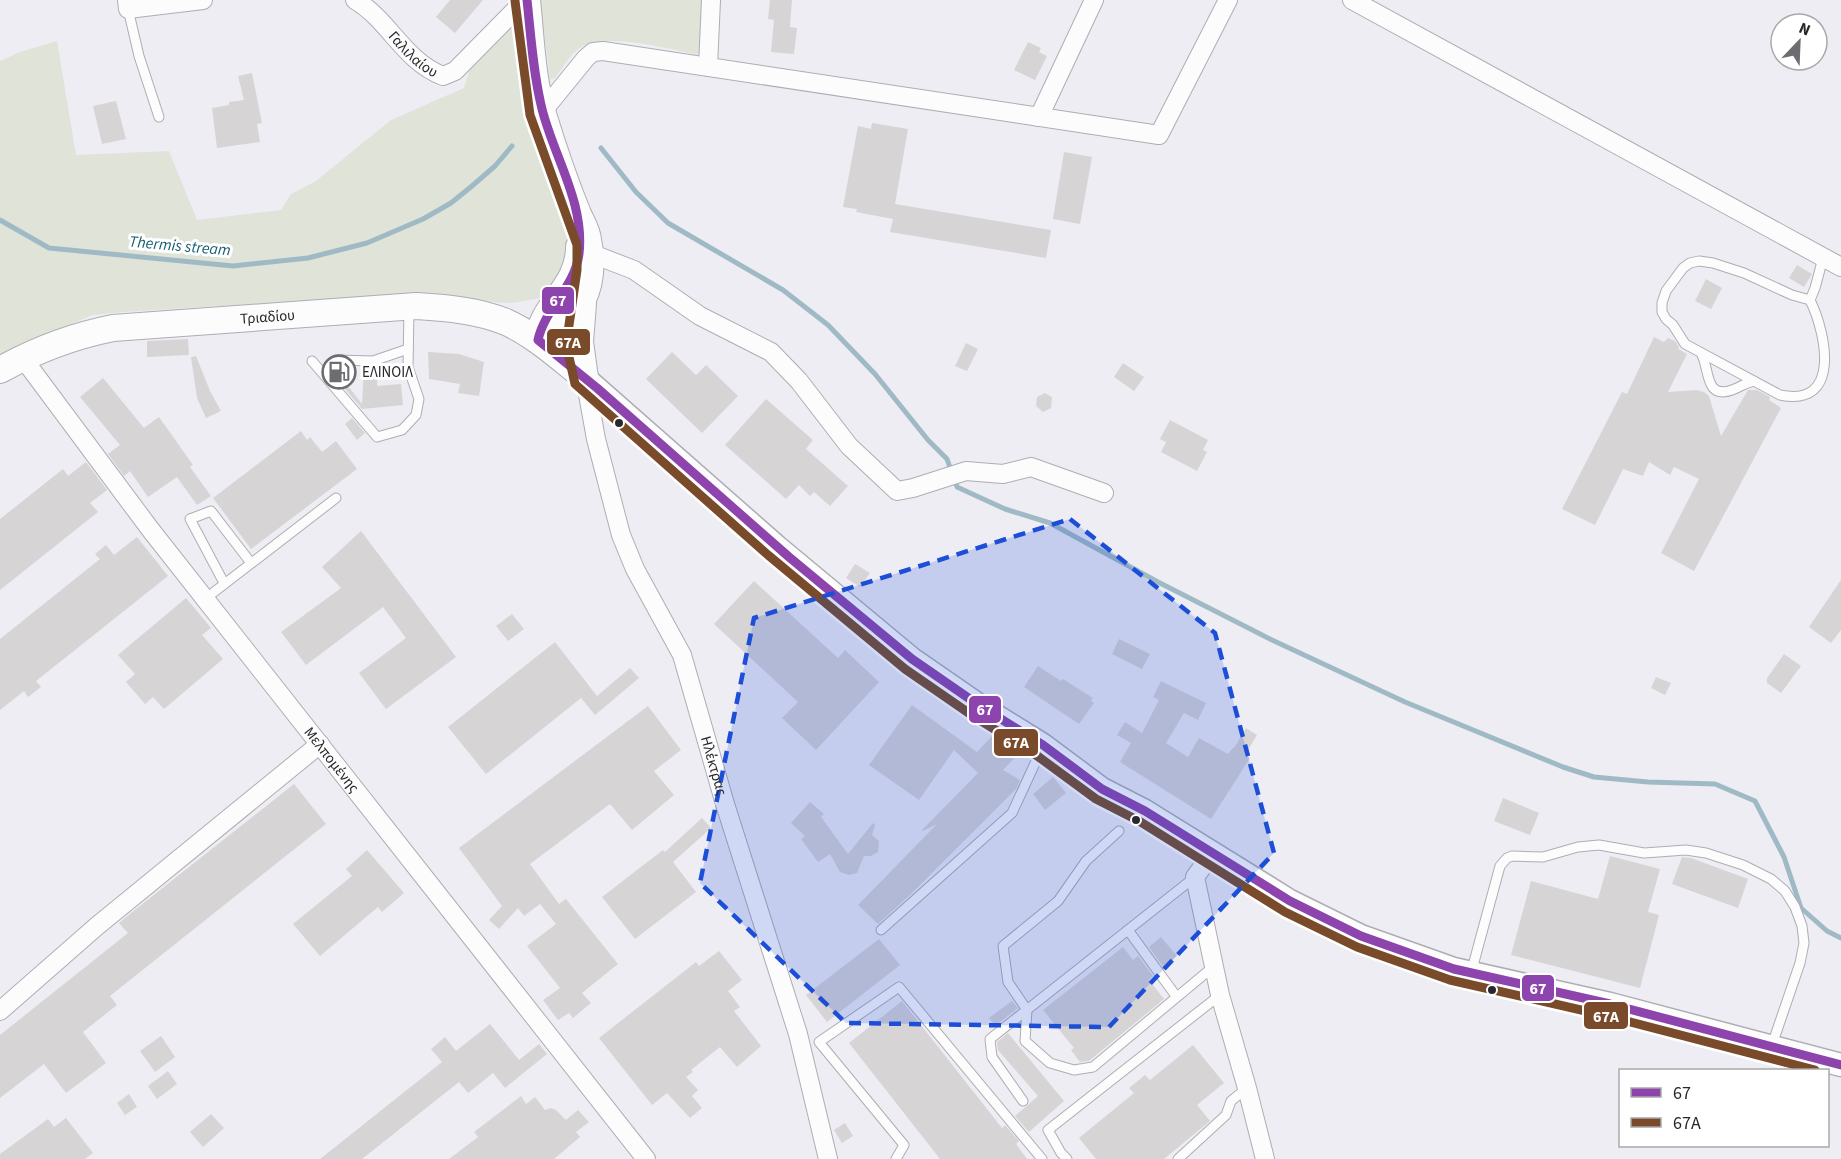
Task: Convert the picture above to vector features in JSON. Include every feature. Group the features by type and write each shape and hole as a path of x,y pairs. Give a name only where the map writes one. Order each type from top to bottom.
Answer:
{"main road":[{"path":"526,0 542,112 587,234 590,253 588,281 573,299 540,326 538,340"},
{"path":"578,214 578,259 572,277 573,299 585,378"},
{"path":"505,322 512,314 573,299"},
{"name":"Τριαδίου","path":"0,370 22,357 76,336 113,328 409,307 458,309 505,322 538,340 585,378"}],"street":[{"path":"128,4 203,0"},
{"name":"Γαλιλαίου","path":"355,0 371,11 411,55 431,71 443,76 455,71 526,0"},
{"path":"708,67 711,0"},
{"path":"1039,117 1094,0"},
{"path":"542,112 581,64 593,52 603,51 1159,135 1228,0"},
{"path":"1352,0 1841,267"},
{"path":"590,253 634,270 700,316 771,352 799,381 849,446 897,490 966,471 1003,474 1031,466 1104,493"},
{"name":"Μελπομένης","path":"22,357 150,529 646,1159"},
{"path":"585,378 776,546 912,659 980,706 1043,745 1102,789 1145,812 1280,896 1342,927 1413,956 1471,973 1610,1004 1841,1065"},
{"name":"Ηλέκτρας","path":"585,378 596,439 621,535 635,569 682,655 725,804 798,1034 828,1159"},
{"path":"0,1011 97,926 320,744"},
{"path":"1212,854 1194,877 1220,995 1265,1159"}],"lane":[{"path":"128,4 139,56 159,117"},
{"path":"1810,300 1792,295 1744,273 1699,261 1683,268 1666,291 1662,312 1684,344 1780,395 1792,397 1811,393 1822,385 1828,360 1824,338 1810,300 1823,258"},
{"path":"312,361 376,437 402,430 416,415 419,399 408,367 409,307"},
{"path":"337,360 373,361 408,349"},
{"path":"1701,353 1707,368 1707,378 1714,389 1723,392 1735,390 1744,383 1754,381"},
{"path":"205,598 336,498"},
{"path":"224,584 190,519 211,511 251,563"},
{"path":"881,930 1012,813 1043,745"},
{"path":"1119,831 1086,861 1058,901 1004,946 1008,982 1027,1010 1025,1041 1050,1064 1074,1070 1093,1067 1176,996 1214,967"},
{"path":"1471,973 1500,866 1507,858 1543,857 1594,845 1644,853 1686,850 1716,855 1753,869 1776,882 1792,902 1802,926 1804,943 1800,963 1771,1048"},
{"path":"1023,1101 992,1057 990,1039 1194,877"},
{"path":"1128,930 1176,996"},
{"path":"896,1159 904,1145 819,1042 899,987 1042,1159"},
{"path":"1067,1159 1047,1130 1220,995"},
{"path":"1178,1159 1226,1116 1231,1101 1247,1088"}],"highlighted area":[{"path":"1070,519 1215,633 1274,853 1109,1027 846,1023 700,883 754,618"}],"shaded area":[{"path":"540,0 704,0 701,55 638,43 604,41 578,49 555,78 550,79"},
{"path":"513,26 524,100 560,197 569,235 570,251 549,293 541,298 512,303 383,296 92,315 0,356 0,61 20,52 57,41 76,155 169,151 197,220 281,210 291,194 316,181 391,120 464,88 471,66"}],"building":[{"path":"450,0 483,0 455,33 436,17"},
{"path":"770,0 792,0 790,27 797,28 794,54 771,52 774,20 768,19"},
{"path":"1028,42 1041,48 1039,52 1047,56 1035,80 1014,70"},
{"path":"252,73 262,123 257,124 260,142 217,148 212,108 244,100 238,76"},
{"path":"116,101 126,139 102,144 93,106"},
{"path":"872,123 908,129 895,204 1051,230 1046,258 890,232 893,219 856,212 857,209 843,207 858,126 871,129"},
{"path":"1064,152 1092,157 1080,224 1053,219"},
{"path":"1797,265 1812,274 1804,287 1789,278"},
{"path":"1706,279 1722,288 1711,309 1695,301"},
{"path":"1654,337 1664,342 1668,338 1675,341 1678,349 1687,354 1668,392 1697,390 1709,396 1721,436 1748,390 1757,390 1770,397 1769,400 1781,408 1694,571 1661,553 1699,479 1674,467 1670,475 1649,462 1643,476 1623,469 1595,525 1562,509 1622,392 1627,394"},
{"path":"188,339 189,355 147,357 147,341"},
{"path":"966,343 978,349 967,371 955,366"},
{"path":"428,352 459,354 484,362 479,396 458,393 460,384 429,379"},
{"path":"672,352 696,375 706,365 738,396 702,433 646,379"},
{"path":"196,356 221,411 206,418 197,398 191,357"},
{"path":"1123,363 1144,377 1134,391 1114,377"},
{"path":"364,367 378,367 377,386 401,384 403,405 362,409 330,371 334,368 362,404"},
{"path":"103,378 144,428 159,417 193,465 190,467 211,496 197,505 177,477 148,497 130,471 124,476 108,454 120,445 80,397"},
{"path":"1045,393 1052,397 1051,408 1043,412 1036,406 1037,397"},
{"path":"766,399 813,440 806,449 848,486 830,506 814,492 810,496 799,485 786,499 725,445"},
{"path":"352,418 365,433 357,440 345,424"},
{"path":"1170,420 1208,440 1203,450 1207,452 1197,471 1161,452 1166,442 1160,439"},
{"path":"301,431 307,440 310,437 322,452 336,441 357,469 251,549 213,498"},
{"path":"86,462 107,490 90,503 98,512 0,590 0,519 63,469 68,476"},
{"path":"361,531 456,657 386,709 359,673 406,638 383,607 306,665 281,632 341,588 322,567"},
{"path":"137,537 168,576 36,681 41,687 28,697 24,691 0,710 0,639 100,559 95,554 106,545 114,555"},
{"path":"855,564 870,573 860,587 846,578"},
{"path":"1841,580 1841,630 1831,643 1809,627"},
{"path":"754,581 838,658 845,650 879,682 816,750 782,718 798,702 714,624"},
{"path":"186,598 211,628 202,635 223,659 164,709 153,697 145,704 126,682 135,674 118,655"},
{"path":"512,614 524,629 508,641 496,626"},
{"path":"1119,639 1150,654 1142,669 1112,654"},
{"path":"555,642 597,696 630,668 639,678 595,715 581,698 486,774 448,727"},
{"path":"1784,654 1801,666 1781,693 1767,683 1767,678"},
{"path":"1038,666 1093,698 1091,701 1094,703 1079,724 1024,687"},
{"path":"1656,677 1671,683 1665,695 1651,688"},
{"path":"1161,681 1206,703 1198,720 1184,713 1166,743 1188,757 1199,738 1228,754 1246,728 1257,735 1245,755 1250,758 1211,819 1120,762 1131,743 1117,735 1125,722 1142,733 1159,700 1153,697"},
{"path":"912,705 977,752 996,732 1010,740 1021,751 1003,770 1020,780 1016,789 878,924 858,905 937,824 922,830 978,773 954,750 919,800 869,765"},
{"path":"648,706 681,750 654,771 674,795 632,830 610,804 530,864 559,904 566,899 618,964 582,993 591,1003 573,1018 569,1013 558,1020 543,1000 560,988 527,946 556,924 540,904 524,916 518,908 499,929 489,920 502,906 459,848"},
{"path":"1053,777 1066,793 1045,810 1033,794"},
{"path":"294,784 326,824 110,996 117,1005 83,1032 106,1063 66,1093 44,1064 0,1098 0,1035 128,933 119,923"},
{"path":"1503,798 1539,813 1530,835 1494,821"},
{"path":"810,802 824,814 821,817 848,854 873,823 875,825 872,835 879,841 878,852 871,856 864,856 857,873 849,875 840,872 830,854 818,862 801,839 805,836 791,823"},
{"path":"702,818 711,828 673,862 696,892 635,939 602,897 663,850 665,852"},
{"path":"367,850 404,893 382,912 378,907 320,956 293,924 352,876 346,869"},
{"path":"1610,856 1660,869 1648,912 1659,915 1640,988 1511,955 1531,881 1598,899"},
{"path":"1682,857 1691,858 1748,879 1738,908 1672,884"},
{"path":"1161,937 1177,956 1164,968 1149,947"},
{"path":"879,939 900,965 827,1022 806,995"},
{"path":"1123,947 1133,960 1138,956 1153,976 1149,980 1164,999 1089,1061 1080,1062 1071,1050 1074,1048 1043,1010"},
{"path":"719,951 742,980 728,991 740,1007 734,1011 761,1046 737,1067 720,1047 691,1070 693,1072 686,1077 698,1090 692,1096 702,1108 690,1118 667,1093 652,1105 599,1038 696,962 699,966"},
{"path":"902,1001 1002,1128 1005,1125 1019,1141 1016,1144 1027,1159 940,1159 849,1043"},
{"path":"1012,1001 1018,1008 995,1026 989,1018"},
{"path":"490,1024 519,1060 539,1044 547,1054 505,1088 493,1073 468,1093 459,1082 362,1159 320,1159 442,1062 431,1049 445,1037 456,1051"},
{"path":"1008,1033 1064,1101 1029,1132 1015,1116 1038,1096 998,1050 997,1042"},
{"path":"161,1036 175,1057 155,1072 140,1051"},
{"path":"1193,1045 1224,1083 1197,1105 1210,1121 1164,1159 1096,1159 1079,1138 1134,1093 1129,1088 1145,1075 1150,1080"},
{"path":"168,1071 177,1084 157,1099 148,1086"},
{"path":"129,1094 137,1107 125,1115 117,1103"},
{"path":"521,1096 526,1104 535,1097 545,1110 551,1108 556,1110 566,1120 578,1110 589,1122 576,1132 580,1137 554,1159 449,1159 478,1137 474,1132"},
{"path":"211,1114 224,1128 203,1147 190,1132"},
{"path":"66,1118 93,1153 85,1159 0,1159 0,1154 48,1119 54,1127"},
{"path":"845,1123 853,1136 842,1143 834,1130"}],"waterway":[{"name":"Thermis stream","path":"0,220 49,248 233,266 308,258 367,243 423,219 451,203 472,186 495,166 512,146"},
{"path":"601,148 636,192 668,223 783,290 828,325 875,374 928,440 947,459 957,487 1005,509 1050,523 1158,582 1272,640 1405,702 1563,767 1594,777 1648,782 1715,784 1755,801 1784,857 1801,908 1827,931 1841,938"}],"transit line":[{"name":"67","path":"527,0 542,109 573,198 580,235 579,254 572,277 547,318 538,340 597,388 789,557 912,659 980,706 1043,745 1102,789 1145,811 1290,901 1361,936 1454,969 1610,1004 1841,1065"},
{"name":"67Α","path":"515,1 530,115 577,245 577,270 568,332 569,357 575,384 768,555 905,669 973,716 1036,755 1096,799 1139,821 1285,912 1357,947 1450,980 1607,1016 1811,1069"}],"place":[{"name":"ΕΛΙΝΟΙΛ","path":"339,372"}]}
